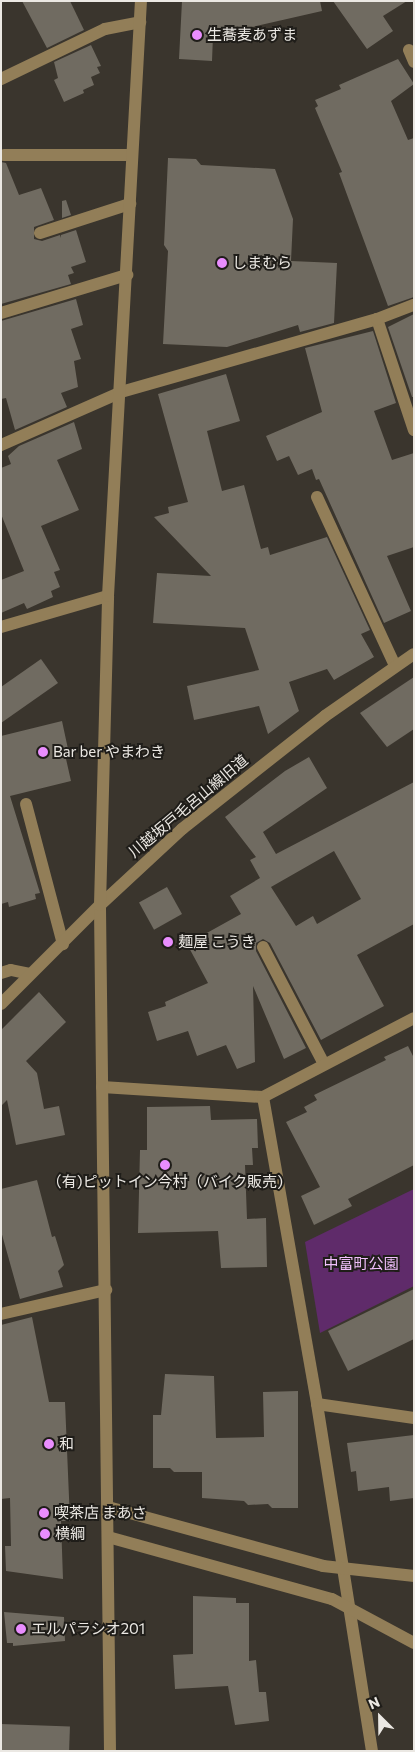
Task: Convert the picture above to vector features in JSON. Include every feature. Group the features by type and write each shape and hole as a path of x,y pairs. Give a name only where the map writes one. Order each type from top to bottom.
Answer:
{"street":[{"path":"110,1751 100,905 108,596 121,392 141,1"},
{"path":"1,79 105,29 140,22"},
{"path":"4,155 132,155"},
{"path":"40,233 130,204"},
{"path":"1,313 127,275"},
{"path":"1,445 121,392 377,319 414,306"},
{"path":"377,319 414,430"},
{"path":"317,497 395,666"},
{"path":"1,627 108,596"},
{"name":"川越坂戸毛呂山線旧道","path":"1,1004 100,905 223,794 395,666 414,654"},
{"path":"26,804 63,944"},
{"path":"262,946 324,1064"},
{"path":"1,973 11,970 30,974"},
{"path":"102,1087 263,1097 414,1018"},
{"path":"263,1097 317,1404 341,1568 372,1751"},
{"path":"1,1314 106,1290"},
{"path":"317,1404 414,1418"},
{"path":"108,1507 323,1566 414,1576"},
{"path":"108,1537 332,1599 414,1643"}],"green space":[{"name":"中富町公園","path":"414,1189 414,1286 320,1333 305,1242"}],"building":[{"path":"22,1 70,1 84,30 47,48"},
{"path":"182,1 320,1 322,11 213,36 212,61 179,59"},
{"path":"333,1 407,1 383,16 393,31 367,49"},
{"path":"91,45 101,66 97,67 100,73 91,77 94,85 83,90 84,93 64,102 54,80 58,78 54,62"},
{"path":"398,59 414,84 391,101 408,140 414,138 414,297 388,306 339,173 342,172 315,108 318,106 315,100 341,89 339,85"},
{"path":"168,158 196,159 201,165 275,169 293,219 291,261 337,263 334,323 300,332 298,325 227,347 163,344 168,251 164,245"},
{"path":"1,162 6,163 19,195 41,188 54,220 34,227 34,239 42,241 60,235 61,238 61,235 76,230 86,262 71,267 74,273 68,275 71,284 1,304"},
{"path":"66,200 71,215 62,218 62,201"},
{"path":"76,299 83,325 71,329 81,359 74,361 78,387 61,393 67,407 15,430 6,398 1,399 1,321"},
{"path":"414,314 414,397 412,397 388,327"},
{"path":"373,331 396,403 374,411 392,460 414,453 414,547 387,556 411,611 384,623 319,479 316,480 312,469 298,475 289,456 277,461 266,436 322,412 305,348"},
{"path":"226,374 240,421 207,431 222,491 244,485 261,549 268,547 270,555 327,537 370,630 361,634 374,657 334,680 327,669 289,682 299,711 268,734 259,706 194,720 187,686 259,670 245,628 153,623 157,573 211,576 154,517 169,513 168,507 188,502 158,394"},
{"path":"74,422 82,449 57,460 79,510 41,526 60,570 54,572 60,587 51,591 53,597 27,609 24,603 1,613 1,580 24,571 1,514 1,468 11,464 8,456 19,446"},
{"path":"41,659 58,683 1,723 1,687"},
{"path":"414,677 414,729 387,747 360,713"},
{"path":"62,721 68,749 64,750 71,781 10,796 40,893 35,894 36,899 9,907 8,902 1,904 1,736"},
{"path":"309,757 327,788 263,832 276,854 414,782 414,924 357,955 384,1006 321,1040 270,943 263,939 256,943 256,951 306,1048 284,1059 253,986 255,1062 237,1069 226,1045 197,1056 188,1031 157,1041 148,1012 166,1006 165,1002 208,983 187,944 241,914 230,896 260,878 250,860 256,857 225,817 285,771","holes":["334,851 361,899 317,924 313,916 296,926 271,887"]},
{"path":"167,887 182,914 154,930 139,903"},
{"path":"39,992 66,1022 26,1061 37,1073 44,1109 59,1106 65,1135 16,1145 7,1100 1,1106 1,1030"},
{"path":"408,1046 414,1058 414,1165 348,1199 352,1206 314,1225 301,1196 320,1187 286,1122 307,1112 304,1107 317,1100 314,1095 386,1060 384,1057"},
{"path":"210,1106 211,1120 257,1119 258,1148 252,1148 253,1165 245,1165 247,1219 266,1218 267,1267 221,1268 218,1231 138,1233 140,1150 147,1150 147,1107"},
{"path":"37,1180 52,1237 55,1236 64,1265 58,1271 63,1287 20,1299 1,1231 1,1189"},
{"path":"414,1289 414,1339 348,1371 328,1331"},
{"path":"32,1317 49,1402 65,1402 70,1521 61,1521 63,1579 6,1571 5,1546 11,1546 10,1498 1,1499 1,1325"},
{"path":"165,1374 214,1376 216,1438 264,1437 263,1392 298,1391 298,1508 272,1508 268,1504 248,1505 244,1501 202,1498 202,1472 174,1472 170,1468 153,1468 153,1415 161,1415"},
{"path":"414,1435 414,1498 390,1501 389,1487 358,1491 356,1471 351,1472 347,1443"},
{"path":"193,1596 236,1598 236,1603 249,1603 249,1661 256,1660 259,1692 266,1692 269,1721 235,1725 228,1686 175,1689 173,1655 193,1654"},
{"path":"4,1612 64,1617 65,1641 13,1646 13,1643 7,1643"},
{"path":"1,1724 70,1726 69,1751 1,1751"}],"place":[{"name":"生蕎麦あずま","path":"197,35"},
{"name":"しまむら","path":"222,263"},
{"name":"Bar ber やまわき","path":"43,752"},
{"name":"麺屋 こうき","path":"168,942"},
{"name":"（有)ピットイン今村（バイク販売)","path":"165,1165"},
{"name":"和","path":"49,1444"},
{"name":"喫茶店 まあさ","path":"44,1513"},
{"name":"横綱","path":"45,1534"},
{"name":"エルパラシオ201","path":"21,1629"}]}
